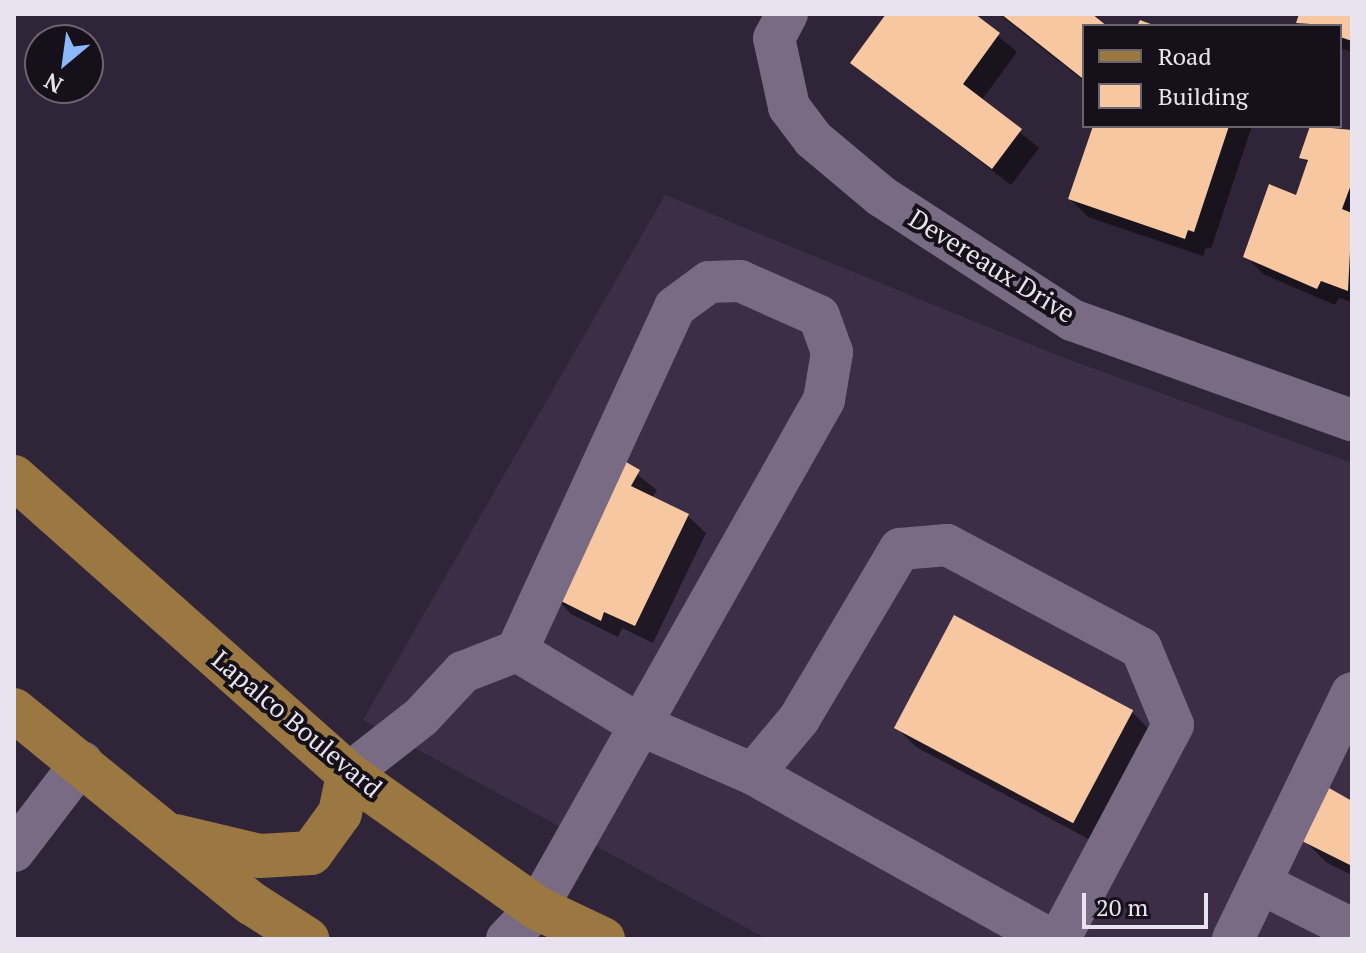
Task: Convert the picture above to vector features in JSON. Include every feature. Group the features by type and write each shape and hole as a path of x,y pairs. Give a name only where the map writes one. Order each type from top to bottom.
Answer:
{"main road":[{"name":"Lapalco Boulevard","path":"14,477 348,774 533,923 603,939"},
{"path":"14,710 82,762 165,833 303,938"},
{"path":"165,833 260,856 311,853 340,813 348,774"}],"street":[{"name":"Devereaux Drive","path":"787,14 774,38 789,107 813,139 881,196 1072,320 1352,420"},
{"path":"348,774 421,717 463,672 517,651 675,307 709,282 740,281 819,316 832,352 824,400 638,724 533,923 507,939"},
{"path":"753,774 799,719 900,549 947,545 1141,648 1173,725 1059,939"},
{"path":"517,651 638,724 753,774 1049,939"},
{"path":"1233,939 1352,693"},
{"path":"14,851 82,762"},
{"path":"1260,883 1352,929"}],"shaded area":[{"path":"665,195 1054,354 1352,463 1352,939 767,939 363,720"}],"building":[{"path":"886,14 975,14 1000,33 963,84 1022,129 992,169 850,63"},
{"path":"1001,14 1092,14 1104,24 1082,24 1082,78"},
{"path":"1299,14 1352,14 1352,41 1342,38 1342,24 1296,23"},
{"path":"1092,128 1228,128 1194,232 1188,230 1185,239 1068,199"},
{"path":"1309,128 1352,130 1352,182 1342,209 1352,213 1348,291 1321,281 1317,289 1243,257 1269,184 1296,195 1308,160 1299,158"},
{"path":"619,458 640,470 631,486 689,514 635,626 604,612 601,621 551,596"},
{"path":"954,615 1133,710 1073,823 894,728"},
{"path":"1329,788 1352,801 1352,866 1302,841"}]}
